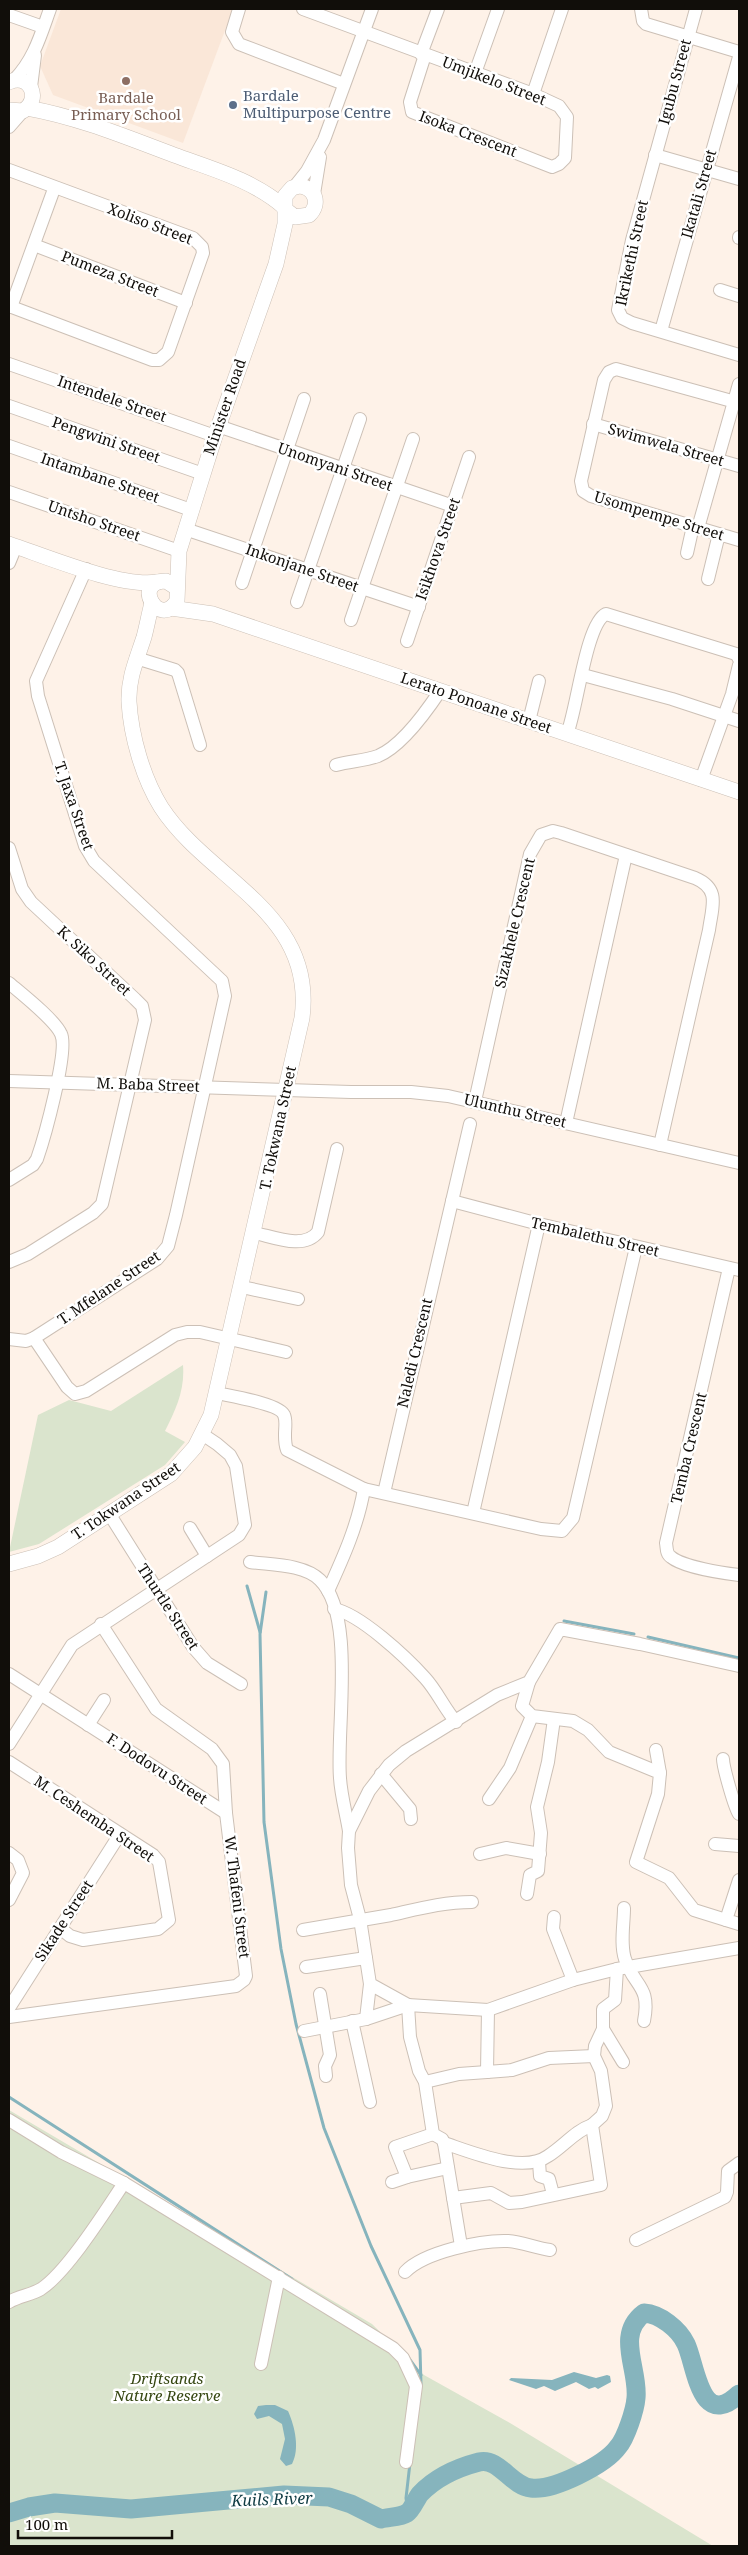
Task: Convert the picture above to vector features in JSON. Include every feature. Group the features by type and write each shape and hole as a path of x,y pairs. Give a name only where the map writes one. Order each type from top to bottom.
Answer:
{"street":[{"path":"10,82 26,66 37,45 50,9"},
{"path":"239,9 232,32 239,44 344,84"},
{"name":"Umjikelo Street","path":"303,9 532,94 559,106 567,117 565,158 559,164 552,167"},
{"path":"20,110 77,120 240,179 268,194 295,217 305,217 314,209 316,202 314,182 324,140 372,9"},
{"path":"423,55 438,9"},
{"path":"475,73 498,9"},
{"path":"532,94 562,9"},
{"path":"641,9 645,22 739,52"},
{"name":"Igubu Street","path":"655,155 696,9"},
{"path":"9,15 44,27"},
{"path":"9,127 20,110 32,101 37,45"},
{"name":"Isoka Crescent","path":"423,55 410,102 412,112 552,167"},
{"name":"Ikatali Street","path":"660,331 739,58"},
{"path":"10,82 23,81 46,102 77,120"},
{"path":"286,209 285,196 308,171 324,140"},
{"path":"655,155 739,179"},
{"name":"Ikrikethi Street","path":"655,155 632,240 618,310 622,318 632,323 739,355"},
{"name":"Xoliso Street","path":"9,170 54,189 198,242 202,247 202,260 168,352 159,360 152,360 10,306"},
{"path":"240,179 293,187 306,187 314,194"},
{"path":"10,306 54,189"},
{"name":"Minister Road","path":"178,591 179,551 185,529 202,474 276,264 286,209"},
{"name":"Minister Road","path":"276,264 293,233 305,217"},
{"name":"Pumeza Street","path":"34,245 186,303"},
{"path":"720,290 739,296"},
{"name":"Intendele Street","path":"9,364 217,431"},
{"name":"Usompempe Street","path":"737,402 617,369 609,372 604,380 581,481 583,491 591,496 739,540"},
{"path":"687,553 737,402 739,384"},
{"path":"242,583 304,399"},
{"name":"Pengwini Street","path":"9,406 202,474"},
{"path":"297,602 360,419"},
{"name":"Swimwela Street","path":"593,424 739,466"},
{"name":"Unomyani Street","path":"217,431 286,451 453,506"},
{"path":"352,620 413,439"},
{"name":"Intambane Street","path":"9,446 191,510"},
{"name":"Isikhova Street","path":"407,641 469,457"},
{"name":"Untsho Street","path":"9,492 179,551"},
{"name":"Inkonjane Street","path":"185,529 253,550 419,607"},
{"path":"708,579 719,534"},
{"path":"9,563 12,545 117,580 159,605 177,601 178,591 170,582 140,583 117,580"},
{"name":"Minister Road","path":"158,582 179,551"},
{"name":"T. Jaxa Street","path":"86,569 39,672 36,681 38,696 89,854 222,981 225,996 205,1087"},
{"path":"158,582 151,588 159,605"},
{"name":"Lerato Ponoane Street","path":"178,591 213,614"},
{"name":"Lerato Ponoane Street","path":"159,605 213,614 739,792"},
{"name":"T. Tokwana Street","path":"9,1564 38,1556 58,1547 171,1474 184,1462 202,1434 212,1415 230,1340 287,1090 304,1004 301,979 294,955 275,921 265,909 187,838 161,808 153,792 132,724 130,687 136,658 159,605"},
{"path":"567,734 574,718 590,639 601,616 606,614 736,654 739,659"},
{"path":"136,658 175,670 178,673 200,745"},
{"path":"701,780 724,716 739,665"},
{"path":"583,675 672,699 739,721"},
{"path":"529,721 539,681"},
{"path":"336,765 380,755 391,748 412,728 440,691"},
{"name":"Sizakhele Crescent","path":"475,1102 530,854 537,838 553,831 702,881 709,886 713,897 709,930 660,1145"},
{"name":"K. Siko Street","path":"9,848 22,889 30,902 142,1006 145,1020 102,1204 93,1213 28,1254 9,1262"},
{"path":"566,1123 626,856"},
{"path":"9,983 61,1033 63,1044 57,1082 37,1159 32,1165 9,1180"},
{"name":"M. Baba Street","path":"9,1081 287,1090"},
{"name":"T. Mfelane Street","path":"34,1338 157,1259 165,1251 176,1215 205,1087"},
{"name":"Ulunthu Street","path":"287,1090 411,1092 475,1102 739,1163"},
{"name":"Naledi Crescent","path":"384,1493 470,1124"},
{"path":"255,1233 304,1242 312,1239 318,1232 337,1149"},
{"name":"Tembalethu Street","path":"452,1201 539,1224 734,1269"},
{"path":"473,1513 539,1224"},
{"path":"217,1393 272,1406 282,1411 286,1417 284,1439 287,1450 364,1489 547,1530 562,1531 573,1518 636,1247"},
{"name":"Temba Crescent","path":"734,1269 666,1543 668,1554 672,1558 694,1566 739,1575"},
{"path":"242,1287 298,1299"},
{"path":"9,1339 26,1340 34,1338 67,1387 75,1394 86,1391 181,1333 200,1332 286,1352"},
{"path":"9,1744 72,1645 101,1624 239,1535 245,1525 236,1466 230,1455 218,1444 202,1434"},
{"path":"328,1591 346,1552 361,1508 364,1489"},
{"name":"Thurtle Street","path":"110,1515 156,1590 200,1656 207,1663 241,1684"},
{"path":"190,1528 208,1556"},
{"path":"250,1562 306,1572 321,1581 328,1591 334,1609 341,1643 340,1779 349,1831 348,1865 360,1919 370,1984 366,2019"},
{"path":"334,1609 347,1612 379,1635 425,1678 456,1722"},
{"name":"W. Thafeni Street","path":"9,2018 236,1986 244,1980 246,1968 221,1759 212,1749 156,1708 101,1624"},
{"path":"660,1773 623,1760 609,1752 581,1725 573,1721 532,1716 522,1706 529,1682 560,1629 640,1644 739,1666"},
{"name":"F. Dodovu Street","path":"9,1674 226,1813"},
{"path":"349,1831 369,1791 381,1774 406,1751 497,1696 529,1682"},
{"path":"88,1725 104,1700"},
{"path":"489,1799 510,1768 532,1716"},
{"path":"527,1894 530,1875 538,1871 540,1822 537,1806 548,1762 554,1719"},
{"path":"656,1750 660,1773 658,1794 636,1862 669,1878 694,1910 739,1924"},
{"path":"723,1760 723,1769 730,1784 735,1809 739,1814"},
{"name":"M. Ceshemba Street","path":"9,1762 153,1855 159,1862 169,1920 166,1924 158,1929 83,1940 60,1928"},
{"path":"381,1774 410,1809 411,1820"},
{"name":"Sikade Street","path":"9,2008 120,1834"},
{"path":"715,1844 739,1846"},
{"path":"480,1854 506,1848 540,1854"},
{"path":"9,1853 18,1860 24,1873 9,1900"},
{"path":"726,1920 739,1880"},
{"path":"303,1930 453,1902 472,1902"},
{"path":"444,2143 504,2161 539,2162 580,2130 592,2125 605,2112 606,2100 600,2071 594,2056 596,2041 603,2029 603,2009 615,2000 622,1968 624,1908"},
{"path":"554,1917 553,1929 573,1980"},
{"path":"304,2031 366,2019 408,2006 488,2010 573,1980 622,1968 739,1948"},
{"path":"306,1967 366,1958"},
{"path":"622,1968 644,1989 646,2010 644,2021"},
{"path":"370,1984 408,2006"},
{"path":"320,1994 327,2027 330,2055 325,2066 326,2076"},
{"path":"408,2006 410,2037 419,2071 425,2082 433,2134"},
{"path":"488,2010 488,2072"},
{"path":"352,2021 370,2102"},
{"path":"603,2029 623,2062"},
{"path":"425,2082 460,2074 512,2070 549,2058 594,2056"},
{"path":"9,2120 61,2152 124,2183 382,2341 403,2358 416,2386 406,2462"},
{"path":"453,2198 491,2193 509,2203 514,2203 601,2185 592,2125"},
{"path":"407,2177 395,2147 433,2134 442,2139 461,2246"},
{"path":"539,2162 540,2176 549,2179 553,2194"},
{"path":"636,2240 724,2197 728,2192 728,2171 739,2163"},
{"path":"392,2182 448,2168"},
{"path":"9,2302 39,2290 55,2278 110,2205 124,2183"},
{"path":"405,2272 420,2260 461,2246 508,2241 550,2250"},
{"path":"262,2364 279,2277"}],"shaded area":[{"name":"Bardale Primary School","path":"61,9 233,9 183,143 53,95 40,66"}],"green space":[{"path":"183,1365 181,1391 165,1431 185,1442 165,1465 39,1544 9,1552 38,1415 69,1400 111,1411"},
{"name":"Driftsands Nature Reserve","path":"9,2110 372,2324 424,2375 510,2423 713,2546 9,2546"}],"water":[{"path":"574,2372 596,2378 607,2375 610,2376 611,2382 598,2389 595,2387 589,2389 576,2382 555,2391 544,2386 536,2389 509,2380 511,2378 552,2380"},
{"path":"275,2405 288,2411 296,2438 296,2452 292,2464 286,2466 280,2459 285,2439 282,2424 269,2416 257,2419 254,2414 258,2406"}],"waterway":[{"path":"247,1586 260,1632"},
{"path":"266,1592 260,1634 264,1822 281,1949 296,2024 324,2128 371,2246 420,2350 421,2385"},
{"path":"564,1621 634,1634"},
{"path":"648,1637 739,1658"},
{"path":"9,2097 292,2279"},
{"name":"Kuils River","path":"9,2513 29,2507 55,2503 131,2509 284,2495 329,2497 351,2504 381,2519 407,2513 420,2494 433,2483 454,2470 479,2462 493,2464 517,2482 531,2488 541,2488 565,2481 591,2469 611,2454 618,2447 627,2431 636,2398 630,2353 631,2331 635,2322 644,2313 662,2319 683,2338 697,2379 708,2400 716,2405 726,2403 739,2394"},
{"path":"406,2354 421,2375"},
{"path":"408,2513 406,2498 410,2463"}],"place":[{"name":"Bardale Primary School","path":"126,81"},
{"name":"Bardale Multipurpose Centre","path":"233,105"}]}
